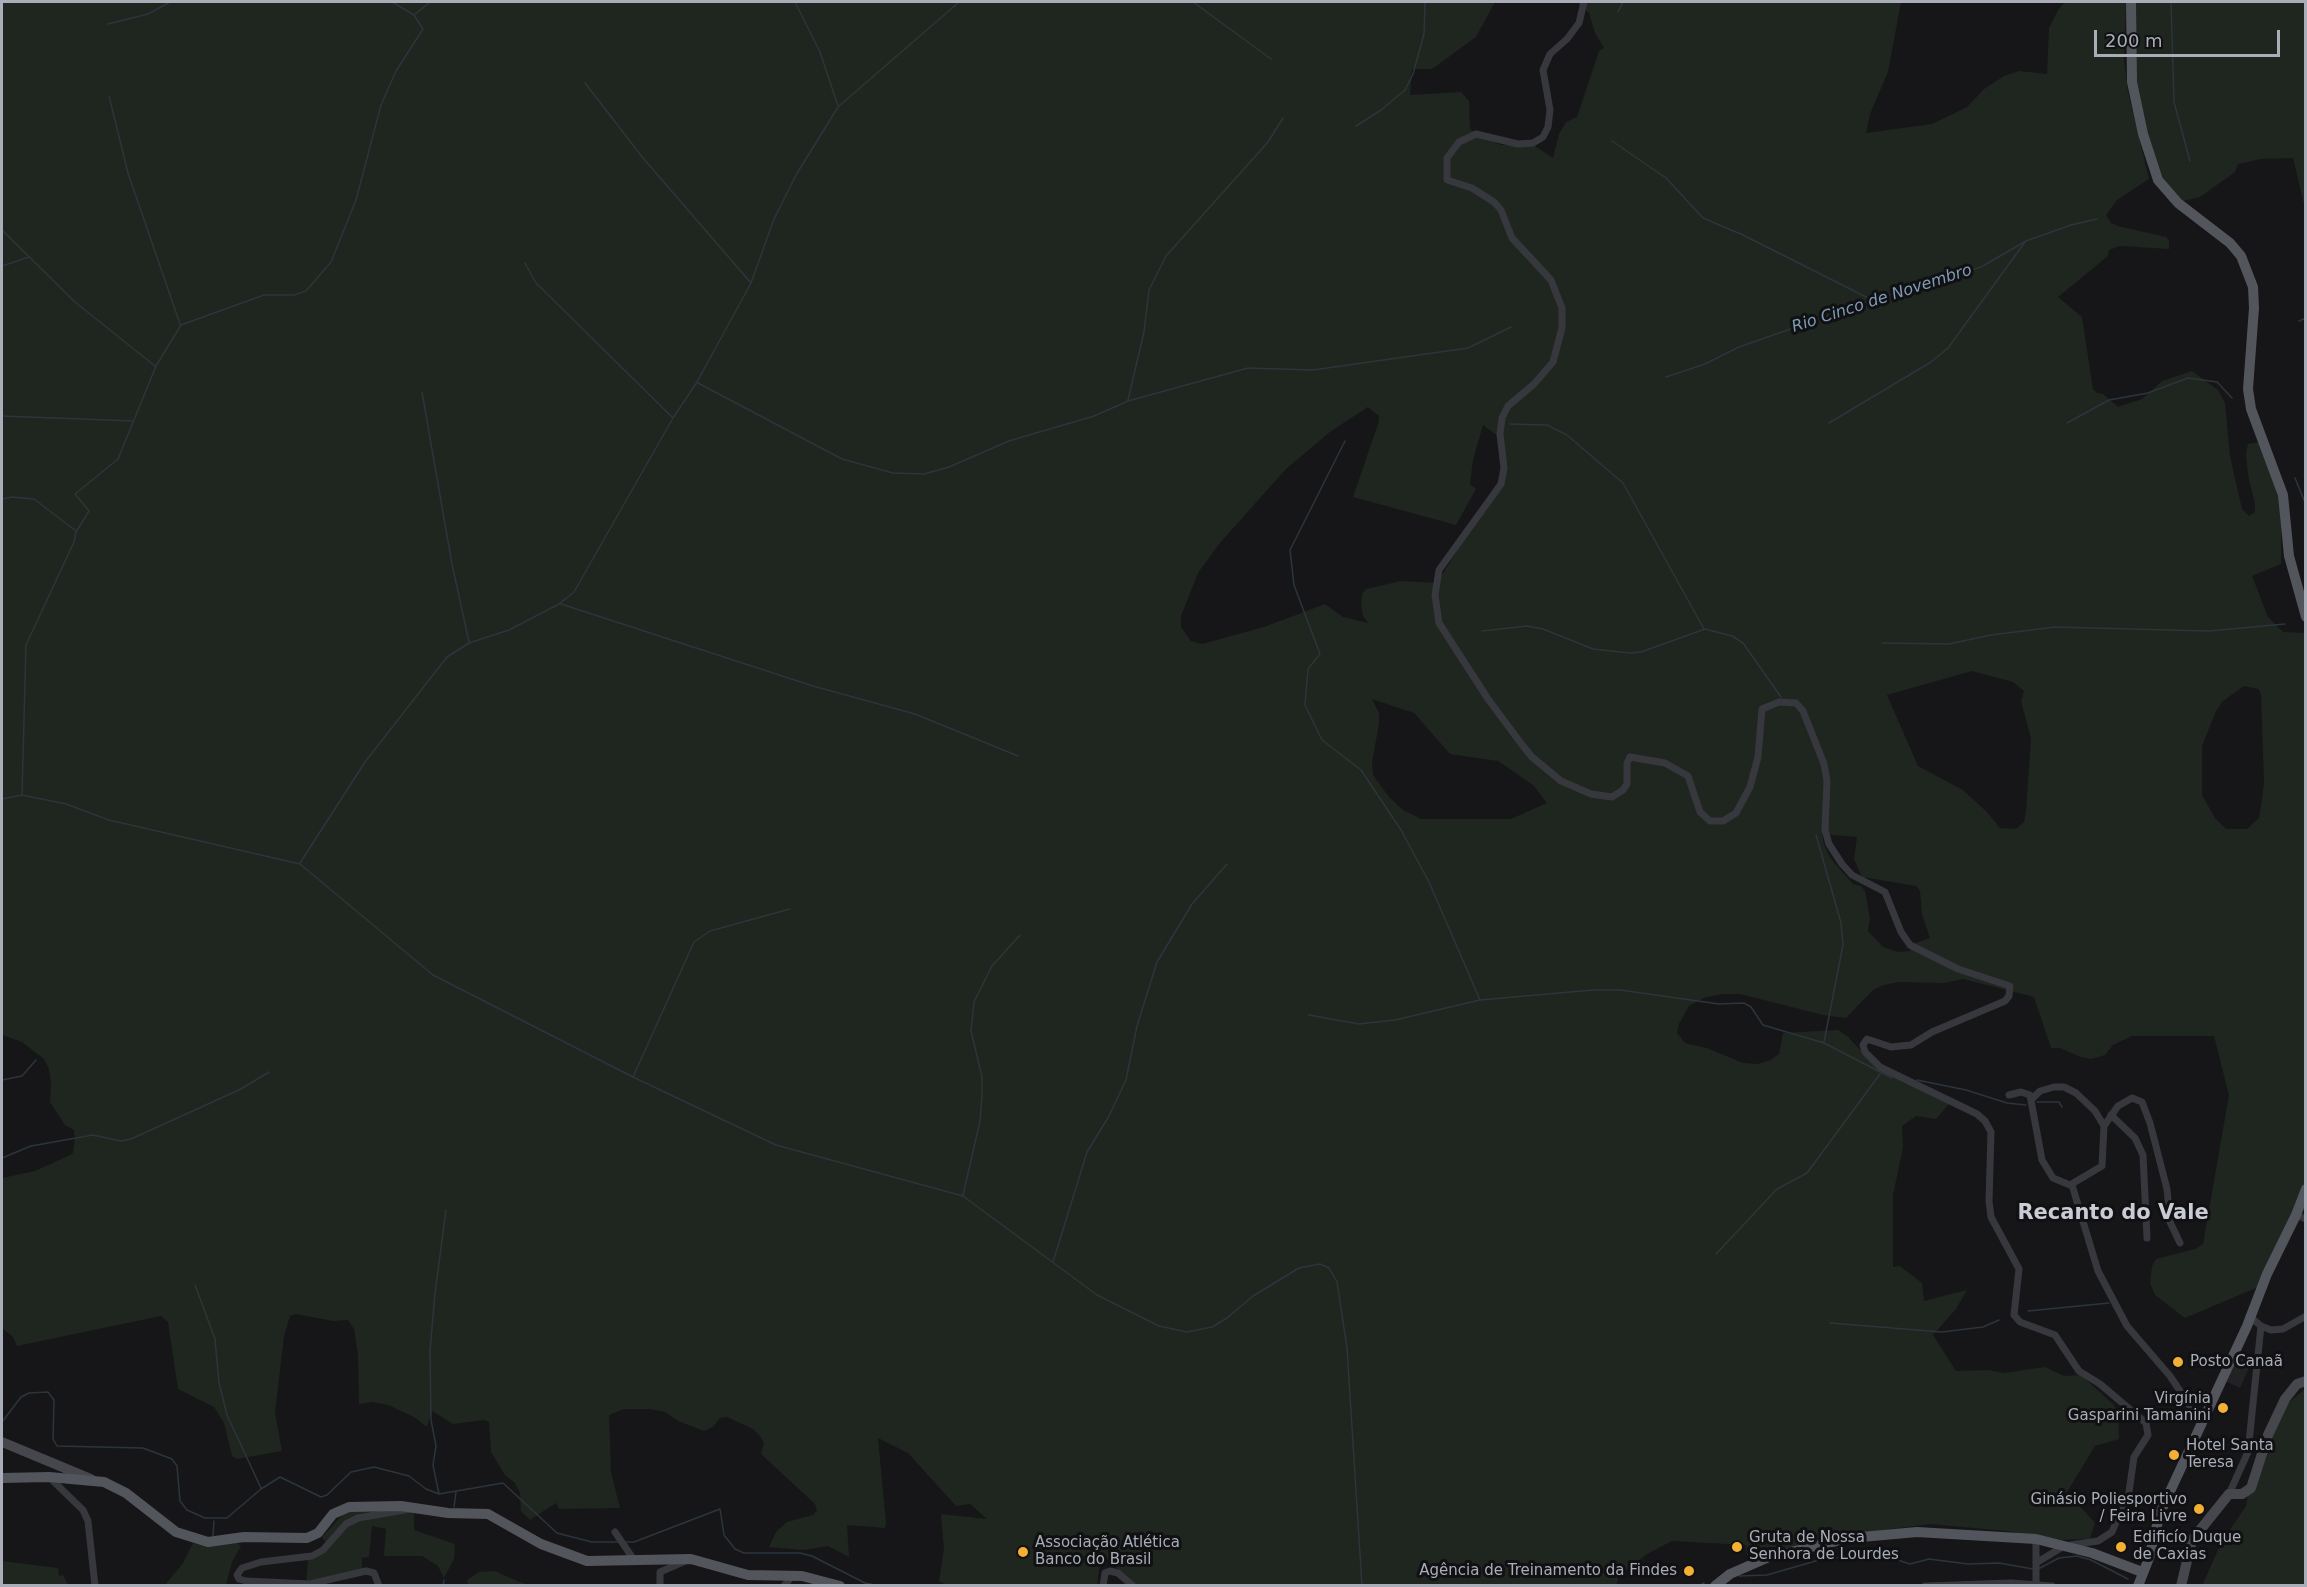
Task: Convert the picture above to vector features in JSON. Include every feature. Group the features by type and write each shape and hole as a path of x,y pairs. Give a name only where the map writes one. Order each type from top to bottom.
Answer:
{"main road":[{"path":"2131,2 2132,82 2150,159 2166,191 2230,243 2241,256 2248,272 2254,308 2248,389 2251,409 2283,495 2293,576 2306,617"},
{"path":"2138,1586 2152,1516 2242,1324 2249,1316 2301,1217 2306,1189"},
{"path":"2142,1572 2149,1558 2160,1514 2247,1326 2249,1316"},
{"path":"2,1478 91,1479 126,1493 176,1532 208,1542 244,1537 307,1538 318,1533 333,1514 349,1507 360,1505 412,1508 447,1513 488,1514 541,1544 562,1553 601,1562 691,1559 748,1575 792,1576 840,1586"},
{"path":"1716,1584 1751,1563 1769,1557 1881,1534 1959,1533 2036,1539 2142,1572"}],"street":[{"path":"1584,2 1579,23 1567,39 1550,54 1543,70 1550,110 1548,127 1543,136 1533,143 1518,144 1476,134 1459,142 1447,158 1447,180 1472,188 1494,202 1512,238 1551,280 1562,308 1562,328 1553,362 1534,384 1508,406 1502,418 1500,434 1504,468 1501,483 1439,570 1436,595 1439,623 1488,699 1532,757 1561,781 1591,794 1612,796 1623,790 1627,784 1627,763 1630,757 1665,762 1688,776 1704,818 1710,821 1723,821 1736,813 1750,787 1758,757 1762,709 1779,702 1790,702 1800,706 1824,764 1828,797 1826,830 1829,844 1842,864 1852,875 1885,892 1900,932 1910,945 1958,969 2007,983 2011,991 2004,1001 1932,1032 1911,1045 1900,1048 1864,1040 1863,1045 1865,1052 1880,1067 1977,1114 1991,1132 1989,1209 1991,1217 2018,1264 2019,1280 2014,1315 2020,1322 2055,1335 2079,1371 2144,1419 2147,1427 2146,1438 2134,1457 2129,1492 2116,1527 2106,1538 2064,1546 2036,1567"},
{"path":"2032,1099 2040,1091 2064,1087 2076,1093 2096,1111 2104,1126"},
{"path":"2009,1095 2024,1092 2032,1099 2042,1160 2053,1178 2072,1185"},
{"path":"2072,1185 2102,1166 2104,1126 2120,1103 2132,1098 2142,1102 2167,1190 2170,1222 2180,1243"},
{"path":"2111,1115 2135,1138 2143,1155 2147,1238"},
{"path":"2072,1185 2098,1272 2127,1326 2170,1376 2198,1418"},
{"path":"2249,1316 2261,1326 2271,1330 2283,1329 2306,1316"},
{"path":"2181,1586 2185,1561 2192,1540 2229,1494 2249,1444 2261,1326"},
{"path":"2229,1494 2242,1494 2253,1484 2268,1435 2285,1399 2297,1384 2306,1381"},
{"path":"2,1442 91,1479"},
{"path":"49,1477 83,1510 88,1521 95,1586"},
{"path":"380,1585 374,1573 366,1571 310,1584 246,1581 239,1579 237,1575 242,1568 261,1562 312,1556 323,1550 346,1524 358,1518 412,1508"},
{"path":"617,1535 634,1560"},
{"path":"2036,1539 2036,1583"},
{"path":"660,1586 660,1572 691,1559"},
{"path":"1103,1586 1105,1573 1113,1571 1133,1586"},
{"path":"784,1586 792,1576"},
{"path":"1926,1586 2036,1583 2052,1586"},
{"path":"1716,1584 1730,1586"}],"shaded area":[{"path":"2,2 1495,2 1476,37 1432,69 1412,69 1410,95 1461,92 1469,101 1470,128 1475,134 1501,145 1532,144 1553,158 1559,134 1566,122 1577,117 1599,51 1604,48 1595,33 1589,13 1577,2 1901,2 1888,72 1870,114 1866,133 1932,124 1967,107 1984,89 2004,76 2019,71 2047,74 2049,28 2065,2 2126,2 2124,60 2128,92 2149,179 2117,200 2106,215 2111,223 2118,226 2166,237 2169,241 2169,249 2120,246 2109,250 2108,256 2058,297 2082,317 2093,389 2097,393 2103,394 2118,407 2142,399 2162,381 2192,371 2218,390 2225,403 2230,456 2242,509 2249,516 2255,512 2246,454 2248,444 2260,442 2281,503 2281,564 2252,576 2268,617 2283,632 2305,633 2306,1180 2299,1203 2258,1287 2185,1318 2155,1295 2150,1283 2152,1266 2156,1259 2195,1249 2203,1244 2229,1095 2214,1036 2132,1036 2113,1045 2105,1055 2091,1059 2081,1057 2060,1048 2051,1048 2034,997 1963,979 1945,983 1899,982 1884,985 1873,990 1846,1018 1823,1015 1740,994 1706,997 1689,1006 1679,1024 1677,1033 1685,1043 1707,1048 1743,1063 1758,1064 1771,1060 1779,1054 1783,1033 1838,1030 1869,1059 1949,1104 1936,1119 1916,1116 1902,1126 1903,1148 1893,1195 1893,1267 1900,1266 1922,1283 1924,1301 1967,1290 1956,1309 1933,1335 1956,1371 1988,1370 2004,1373 2045,1367 2064,1376 2081,1375 2114,1405 2118,1413 2119,1439 2095,1446 2067,1492 2095,1523 2090,1539 2060,1540 2007,1531 1930,1524 1838,1536 1747,1557 1746,1545 1672,1541 1647,1554 1619,1576 1616,1586 1131,1585 1122,1573 1101,1554 1097,1585 947,1585 939,1581 944,1549 941,1514 987,1519 970,1504 956,1506 908,1453 878,1438 885,1528 847,1525 849,1557 828,1546 804,1550 769,1547 776,1532 787,1522 813,1515 817,1510 815,1504 761,1454 764,1443 760,1436 753,1429 727,1417 720,1418 713,1427 704,1431 678,1421 665,1412 650,1409 624,1409 609,1415 611,1472 620,1508 559,1509 556,1503 530,1520 521,1511 520,1493 515,1483 505,1475 491,1452 489,1422 484,1420 453,1424 432,1411 427,1427 414,1417 388,1405 373,1402 359,1404 358,1355 354,1329 348,1320 333,1321 296,1314 290,1316 284,1336 275,1413 282,1451 237,1459 232,1456 224,1423 214,1407 178,1389 168,1322 161,1316 17,1346 13,1337 2,1328 2,1178 35,1171 68,1156 73,1153 75,1138 74,1130 65,1125 50,1102 49,1069 44,1059 22,1042 2,1035","holes":["1368,407 1379,416 1353,497 1456,525 1476,489 1470,484 1473,460 1483,425 1499,437 1499,457 1503,466 1500,482 1437,583 1401,581 1366,589 1362,594 1361,604 1363,616 1368,623 1343,617 1325,604 1264,627 1202,644 1191,641 1181,627 1181,616 1198,573 1219,544 1286,469 1330,432","1972,671 2013,682 2024,691 2021,701 2031,738 2024,822 2016,829 2000,828 1987,812 1963,790 1918,766 1887,695","2244,686 2259,689 2261,695 2264,782 2259,818 2247,829 2226,829 2215,818 2202,795 2202,746 2216,711 2223,701","1372,699 1414,713 1450,754 1498,761 1533,785 1547,803 1511,819 1421,819 1403,810 1389,797 1373,775 1372,762 1379,713","1822,834 1857,837 1854,859 1862,877 1916,886 1920,891 1922,914 1930,938 1913,944 1910,951 1898,952 1883,947 1868,931 1870,918 1865,891 1861,886 1853,884 1831,859 1824,845"]},
{"path":"2135,2 2305,2 2305,208 2293,158 2261,159 2238,164 2235,172 2200,197 2183,201 2157,177 2132,66"},
{"path":"2238,1353 2253,1359 2240,1388 2225,1381"},
{"path":"2305,1389 2305,1585 2202,1586 2221,1543 2246,1506 2249,1489 2266,1447 2288,1403"},
{"path":"359,1508 414,1512 414,1530 455,1544 454,1559 444,1578 438,1566 422,1556 384,1556 386,1529 372,1526 369,1557 362,1558 362,1572 325,1584 306,1586 308,1560 329,1549 322,1537 344,1513"},
{"path":"193,1543 208,1546 237,1543 241,1546 232,1562 226,1585 279,1586 164,1586 183,1563"},
{"path":"2,1561 58,1568 59,1576 63,1575 68,1585 2,1585"},
{"path":"495,1571 528,1585 468,1585 467,1580 479,1572"}],"waterway":[{"path":"108,24 148,14 170,2"},
{"path":"22,794 26,645 74,542 76,532 89,511 75,494 118,459 156,366 181,325 264,295 294,295 306,291 331,262 356,200 381,105 396,71 423,29 414,15 392,2"},
{"path":"414,15 430,2"},
{"path":"795,2 820,52 838,106"},
{"path":"300,863 365,762 447,657 469,643 509,630 559,604 574,592 673,418 697,382 751,283 774,219 796,175 838,107 959,2"},
{"path":"1193,2 1271,59"},
{"path":"1356,126 1381,110 1405,90 1413,74 1424,34 1425,2"},
{"path":"1618,12 1623,2"},
{"name":"Rio Cinco de Novembro","path":"2171,2 2174,102 2190,161"},
{"path":"585,83 643,158 751,283"},
{"path":"109,96 128,173 180,324"},
{"path":"1128,400 1144,332 1149,290 1166,256 1268,142 1283,118"},
{"path":"1612,141 1666,178 1703,218 1743,235 1872,300"},
{"name":"Rio Cinco de Novembro","path":"1666,377 1705,364 1739,347 1873,300 1981,267 2026,241 2071,225 2097,219"},
{"path":"2,230 75,302 155,366"},
{"path":"1829,423 1931,362 1948,348 2025,242"},
{"path":"2,266 29,257"},
{"path":"525,263 536,283 672,417"},
{"path":"2299,321 2306,318"},
{"path":"698,383 842,459 893,473 924,474 949,467 1009,441 1094,416 1128,401 1248,368 1313,370 1468,348 1511,327"},
{"path":"2067,423 2109,400 2148,393 2188,378 2217,382 2232,398"},
{"path":"422,392 452,564 469,642"},
{"path":"2,416 133,421"},
{"path":"1510,424 1547,425 1567,435 1623,483 1704,629"},
{"path":"1345,441 1290,550 1294,585 1320,654 1308,669 1305,705 1322,740 1361,770 1401,830 1429,882 1480,1000"},
{"path":"2295,478 2306,505"},
{"path":"2,499 12,497 34,499 76,531"},
{"path":"561,604 813,686 915,714 1018,756"},
{"path":"1882,643 1949,644 1991,635 2055,627 2209,631 2285,624"},
{"path":"1482,631 1527,626 1543,629 1593,649 1630,653 1641,652 1705,629 1732,636 1743,643 1781,697"},
{"path":"2,799 22,795 66,804 109,820 300,864 433,975 633,1077 776,1145 963,1196 1097,1295 1159,1326 1187,1332 1212,1327 1227,1318 1253,1296 1299,1268 1320,1264 1329,1268 1337,1282 1347,1348 1362,1586"},
{"path":"1816,835 1841,923 1843,945 1824,1042"},
{"path":"1053,1262 1087,1152 1109,1116 1126,1080 1137,1026 1157,962 1192,904 1227,864"},
{"path":"633,1077 694,942 710,931 790,909"},
{"path":"963,1195 980,1121 982,1095 982,1077 971,1031 974,1002 992,966 1020,935"},
{"path":"1309,1015 1359,1024 1395,1020 1480,1000 1593,990 1620,990 1719,1004 1744,1003 1751,1007 1763,1025 1824,1043 1892,1078"},
{"path":"2,1080 22,1076 36,1060"},
{"path":"2,1158 31,1146 93,1135 121,1141 131,1139 241,1089 269,1072"},
{"path":"1716,1254 1777,1189 1807,1173 1880,1074"},
{"path":"1917,1080 1966,1090 2007,1103 2026,1105"},
{"path":"2037,1102 2059,1102 2062,1107"},
{"path":"439,1494 433,1465 436,1446 431,1420 430,1351 446,1210"},
{"path":"195,1285 215,1339 219,1383 227,1415 261,1488"},
{"path":"2028,1311 2109,1303"},
{"path":"1830,1323 1942,1332 1983,1327 1999,1320"},
{"path":"2,1422 21,1397 29,1393 48,1392 54,1400 53,1439 57,1446 143,1448 172,1459 177,1466 180,1501 187,1510 205,1518 227,1518 261,1489 280,1477 321,1497 327,1495 351,1472 374,1467 409,1476 426,1489 439,1494 503,1483 557,1533 592,1542 618,1542"},
{"path":"454,1507 456,1492"},
{"path":"626,1542 634,1542 720,1509 724,1535 735,1549 744,1553 800,1553 812,1556 865,1583 880,1586"},
{"path":"213,1536 214,1521"},
{"path":"1739,1576 1767,1575 1826,1558 1885,1556 1910,1564 1929,1559 1968,1564 1999,1563 2033,1569"},
{"path":"2038,1569 2059,1558 2077,1556 2091,1560 2128,1579"},
{"path":"443,1586 444,1580"},
{"path":"1699,1586 1704,1583"}],"place":[{"name":"Posto Canaã","path":"2178,1362"},
{"name":"Virgínia Gasparini Tamanini","path":"2223,1408"},
{"name":"Hotel Santa Teresa","path":"2174,1455"},
{"name":"Ginásio Poliesportivo / Feira Livre","path":"2199,1509"},
{"name":"Gruta de Nossa Senhora de Lourdes","path":"1737,1547"},
{"name":"Edificío Duque de Caxias","path":"2121,1547"},
{"name":"Associação Atlética Banco do Brasil","path":"1023,1552"},
{"name":"Agência de Treinamento da Findes","path":"1689,1571"}],"district":[{"name":"Recanto do Vale","path":"2113,1214"}]}
